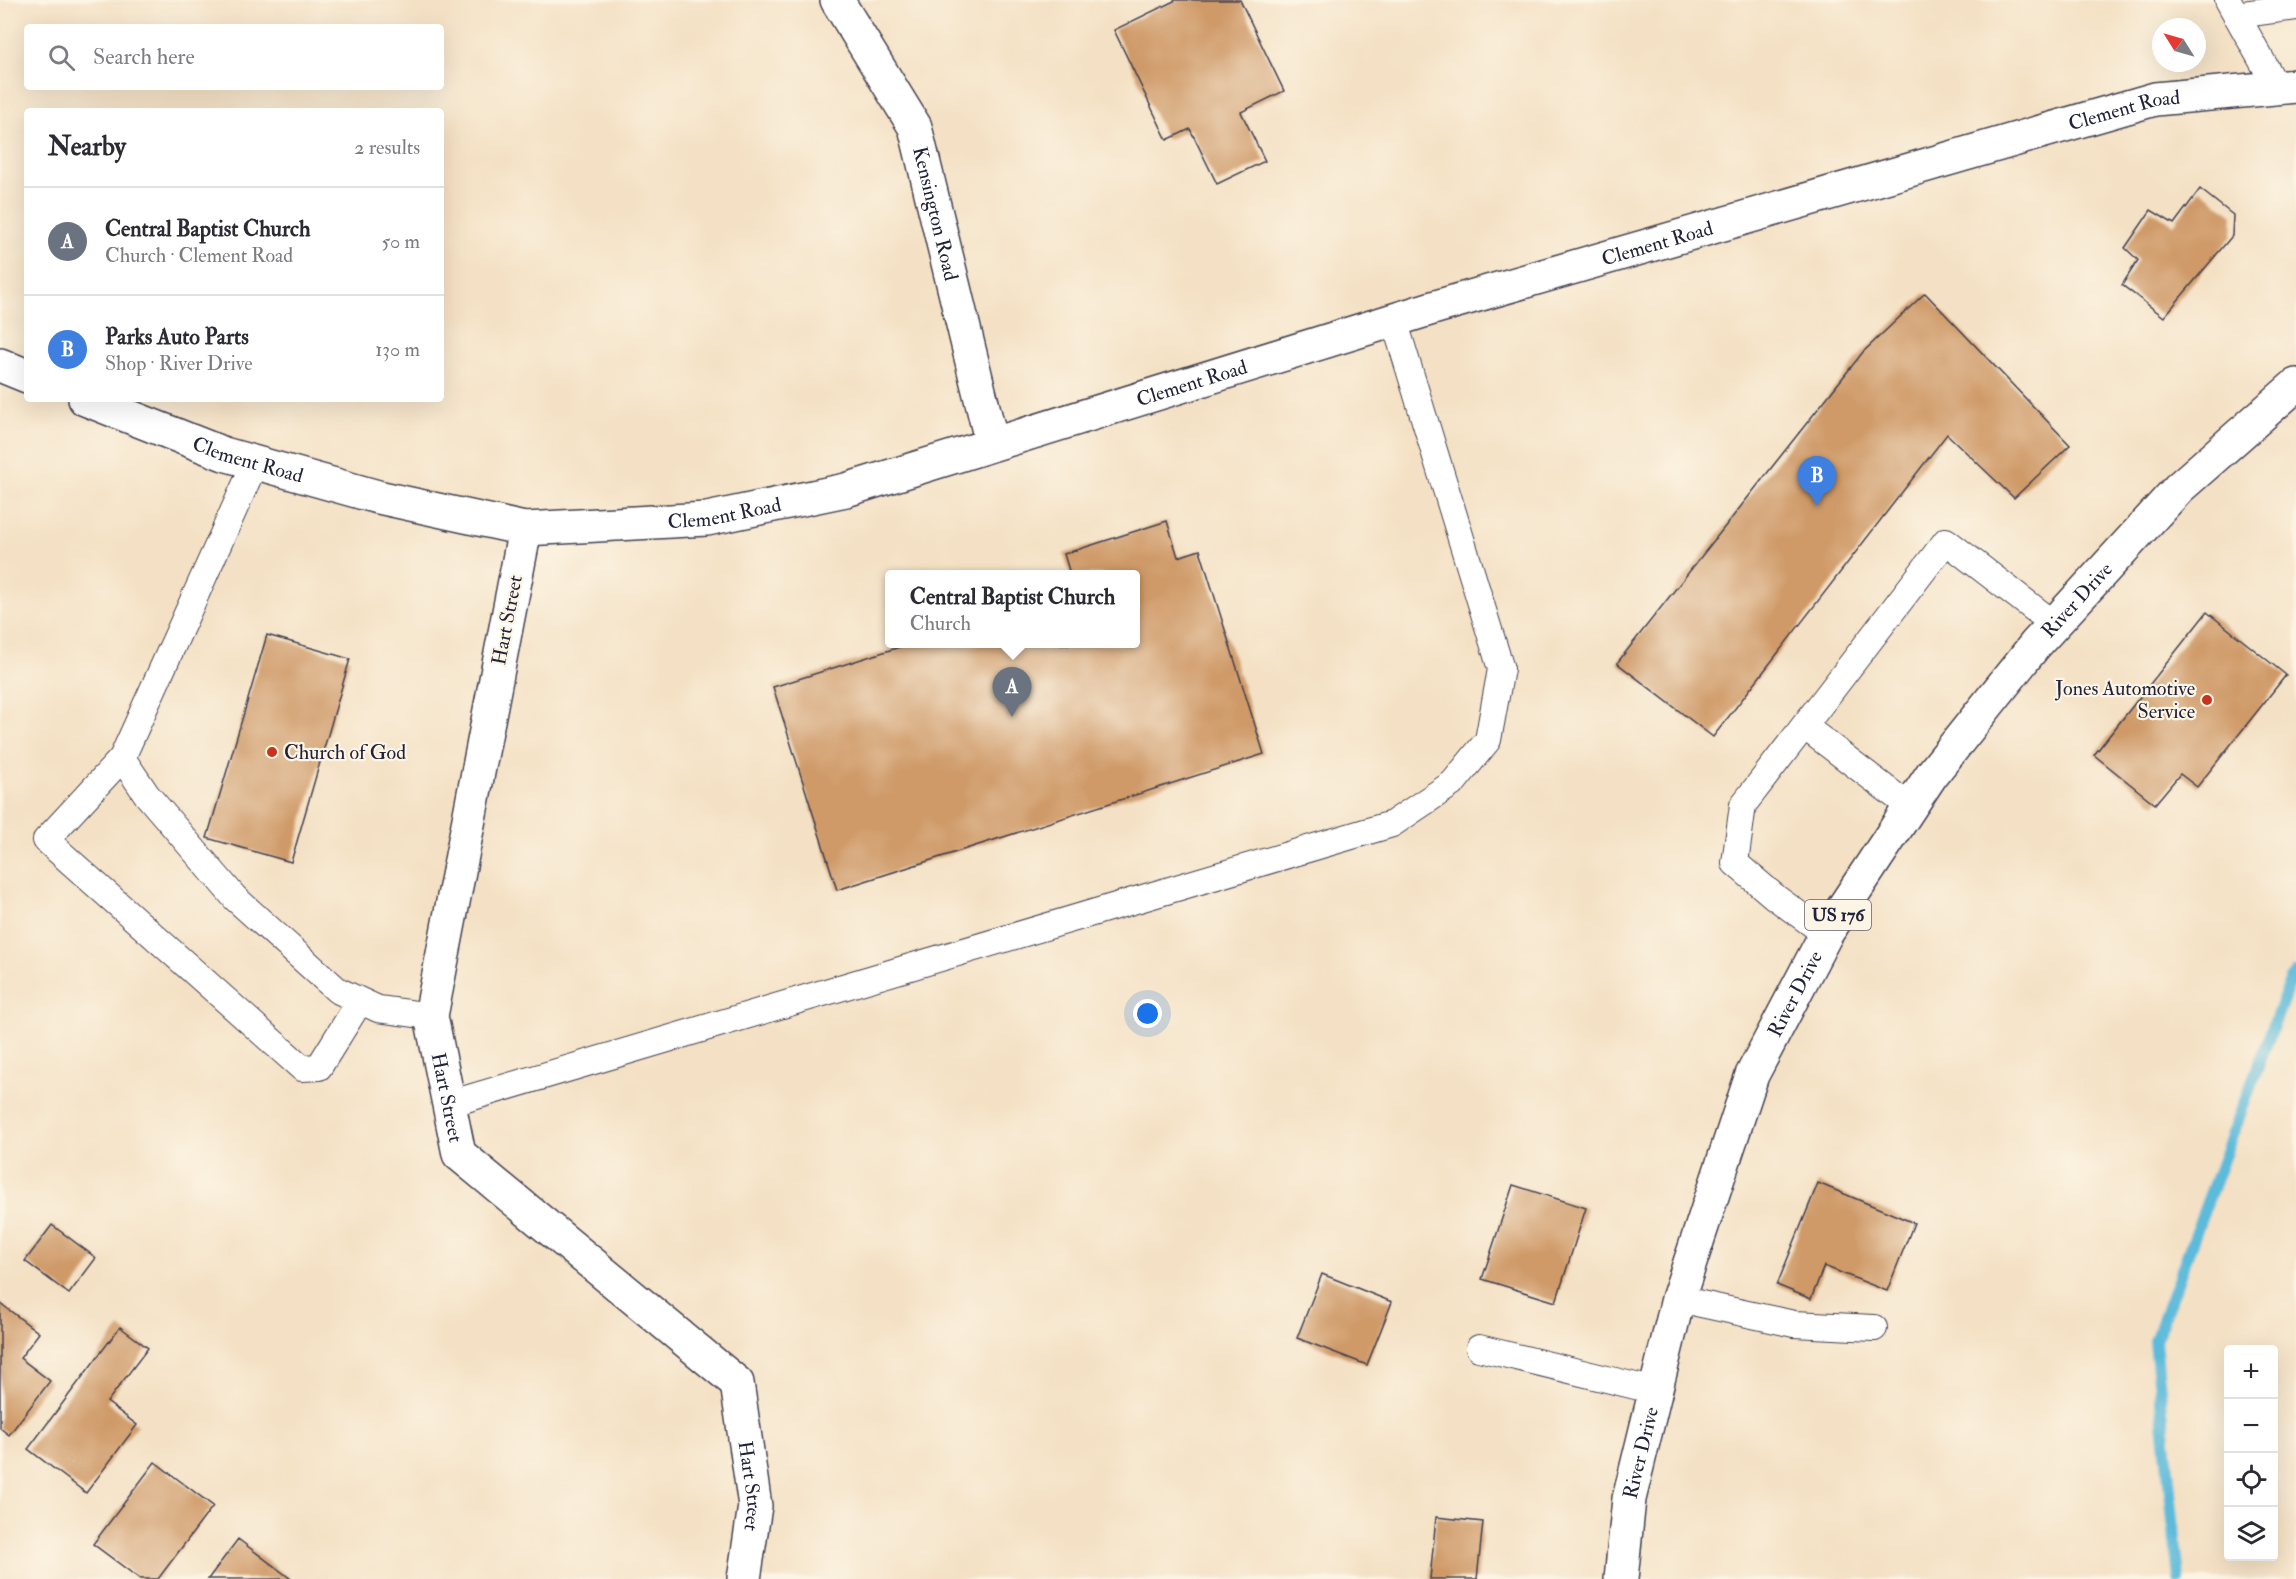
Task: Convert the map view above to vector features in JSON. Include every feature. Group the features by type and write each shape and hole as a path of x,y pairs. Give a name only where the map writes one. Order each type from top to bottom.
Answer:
{"street":[{"name":"Kensington Road","path":"837,0 915,127 992,444"},
{"name":"Clement Road","path":"93,402 225,454 378,497 525,529 707,519 846,490 1394,320 2155,99 2287,87"},
{"path":"0,365 24,375"},
{"name":"River Drive","path":"1621,1579 1629,1499 1678,1299 1752,1075 1826,934 1939,765 2035,645 2179,488 2296,385"},
{"name":"Hart Street","path":"525,529 431,1016 459,1154 737,1383 754,1506 744,1579"}],"lane":[{"path":"2232,8 2296,7"},
{"path":"2232,8 2287,87"},
{"path":"449,1104 1392,824 1454,783 1488,740 1501,669 1394,320"},
{"path":"255,462 122,758 46,840 302,1068 319,1067 360,1001"},
{"path":"1826,934 1775,897 1735,863 1743,804 1946,540 2054,624"},
{"path":"1804,726 1910,807"},
{"path":"122,758 147,795 235,898 337,990 378,1009 431,1016"},
{"path":"1678,1299 1794,1324 1874,1328"},
{"path":"1479,1348 1656,1391"}],"building":[{"path":"1176,0 1240,0 1284,91 1241,112 1265,161 1217,184 1190,129 1167,140 1114,30"},
{"path":"2200,189 2233,215 2232,236 2164,317 2122,285 2138,260 2125,248 2151,210 2174,224"},
{"path":"1925,293 2070,445 2014,498 1947,434 1713,737 1617,663 1863,352"},
{"path":"1167,521 1178,557 1200,550 1264,754 837,890 773,687 896,648 1140,648 1140,570 1069,570 1064,554"},
{"path":"2207,612 2286,675 2197,787 2180,774 2155,804 2094,755"},
{"path":"267,635 350,659 291,862 207,838"},
{"path":"1818,1183 1914,1223 1887,1291 1824,1266 1811,1299 1777,1285"},
{"path":"1513,1185 1586,1208 1556,1302 1482,1279"},
{"path":"52,1225 96,1258 69,1294 25,1261"},
{"path":"1322,1274 1392,1302 1367,1365 1297,1338"},
{"path":"0,1303 39,1333 20,1358 50,1381 9,1435 0,1428"},
{"path":"120,1327 148,1348 107,1402 137,1425 86,1493 28,1449"},
{"path":"155,1462 213,1506 158,1579 140,1579 93,1544"},
{"path":"1436,1517 1483,1522 1477,1579 1430,1579"},
{"path":"238,1539 291,1579 208,1579"}],"waterway":[{"path":"2179,1579 2155,1341 2290,981 2296,973"}],"place":[{"name":"Parks Auto Parts","path":"1817,506"},
{"name":"Jones Automotive Service","path":"2207,700"},
{"name":"Central Baptist Church","path":"1012,717"},
{"name":"Church of God","path":"272,752"}]}
